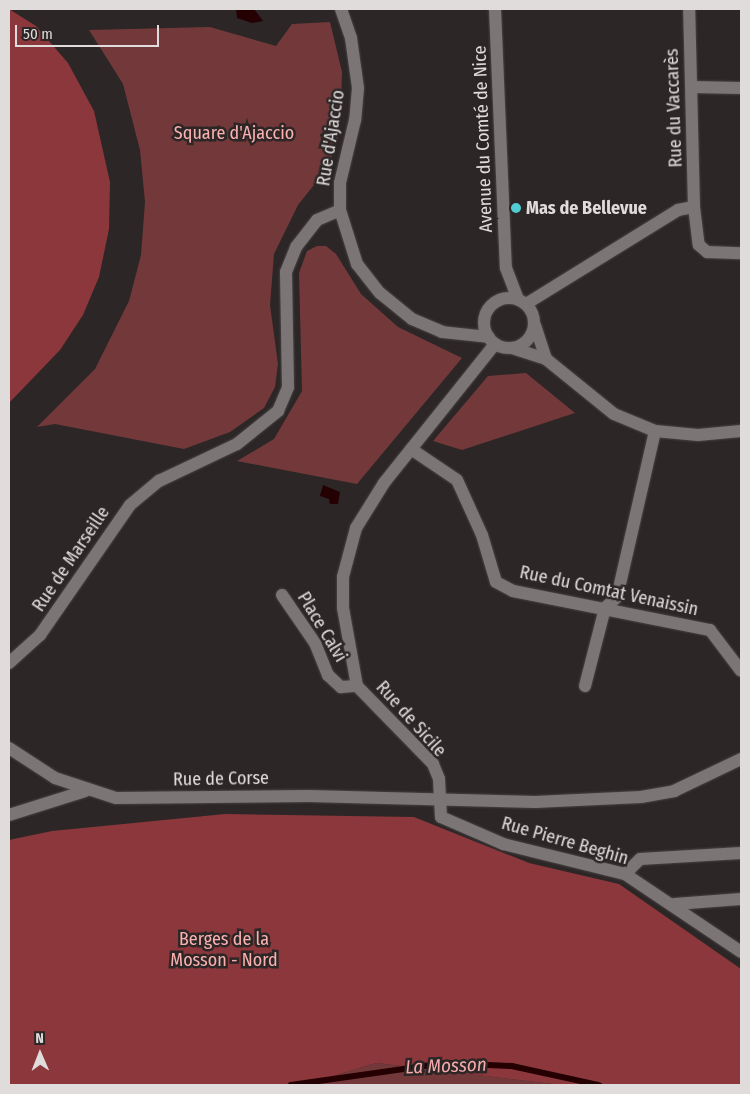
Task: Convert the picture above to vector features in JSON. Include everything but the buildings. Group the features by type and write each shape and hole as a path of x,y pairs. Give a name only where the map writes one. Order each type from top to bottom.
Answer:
{"street":[{"name":"Rue d'Ajaccio","path":"341,9 351,38 358,88 355,120 340,183 340,210 357,264 380,293 412,319 442,332 492,340"},
{"name":"Avenue du Comté de Nice","path":"495,9 506,268 522,302"},
{"name":"Rue du Vaccarès","path":"689,9 694,207 699,245 707,252 741,253"},
{"path":"692,87 741,88"},
{"path":"694,207 678,210 522,302 503,299 491,306 484,322 492,340 546,359 614,414 655,431 698,435 741,431"},
{"name":"Rue de Marseille","path":"9,663 40,635 130,505 159,481 238,444 278,411 288,387 286,272 296,247 317,220 340,210"},
{"name":"Avenue du Comté de Nice","path":"491,306 506,268"},
{"path":"522,302 534,325 546,359"},
{"path":"512,348 527,340 534,325"},
{"name":"Rue de Sicile","path":"437,798 439,779 433,764 357,686 343,608 347,552 370,506 492,340"},
{"path":"585,686 605,608 617,597 655,431"},
{"name":"Rue du Comtat Venaissin","path":"412,449 457,480 482,535 496,582 513,591 710,630 741,671"},
{"name":"Place Calvi","path":"282,595 315,643 328,675 341,687 357,686"},
{"name":"Rue de Corse","path":"9,748 35,768 85,791 116,798 437,798"},
{"path":"437,798 535,802 641,797 674,791 741,759"},
{"path":"9,815 85,791"},
{"name":"Rue Pierre Beghin","path":"437,798 441,817 503,844 625,874 675,904 720,941 741,952"},
{"path":"625,874 640,859 741,853"},
{"path":"675,904 741,899"}],"green space":[{"path":"9,9 36,26 68,63 94,111 110,182 109,229 99,277 83,315 60,350 9,403"},
{"name":"Square d'Ajaccio","path":"330,22 342,72 340,131 329,166 298,205 274,254 270,305 278,364 275,387 264,408 230,432 184,449 55,424 37,427 95,369 129,301 141,255 145,202 140,150 123,84 89,30 210,27 276,46 292,24"},
{"path":"317,246 326,246 336,254 361,294 398,327 462,358 357,484 237,461 274,439 302,391 299,273 307,251"},
{"path":"526,373 575,413 462,450 433,441 488,376"},
{"name":"Berges de la Mosson - Nord","path":"225,814 414,817 529,863 619,884 741,969 741,1085 561,1085 376,1063 304,1085 9,1085 9,840 52,831"},
{"path":"376,1063 561,1085 304,1085"}],"shaded area":[{"path":"236,9 254,9 263,21 252,23 237,18"},
{"path":"323,485 340,492 338,504 330,504 329,499 320,496"}],"waterway":[{"name":"La Mosson","path":"291,1085 445,1063 512,1066 599,1085"}],"place":[{"name":"Mas de Bellevue","path":"516,208"}]}
